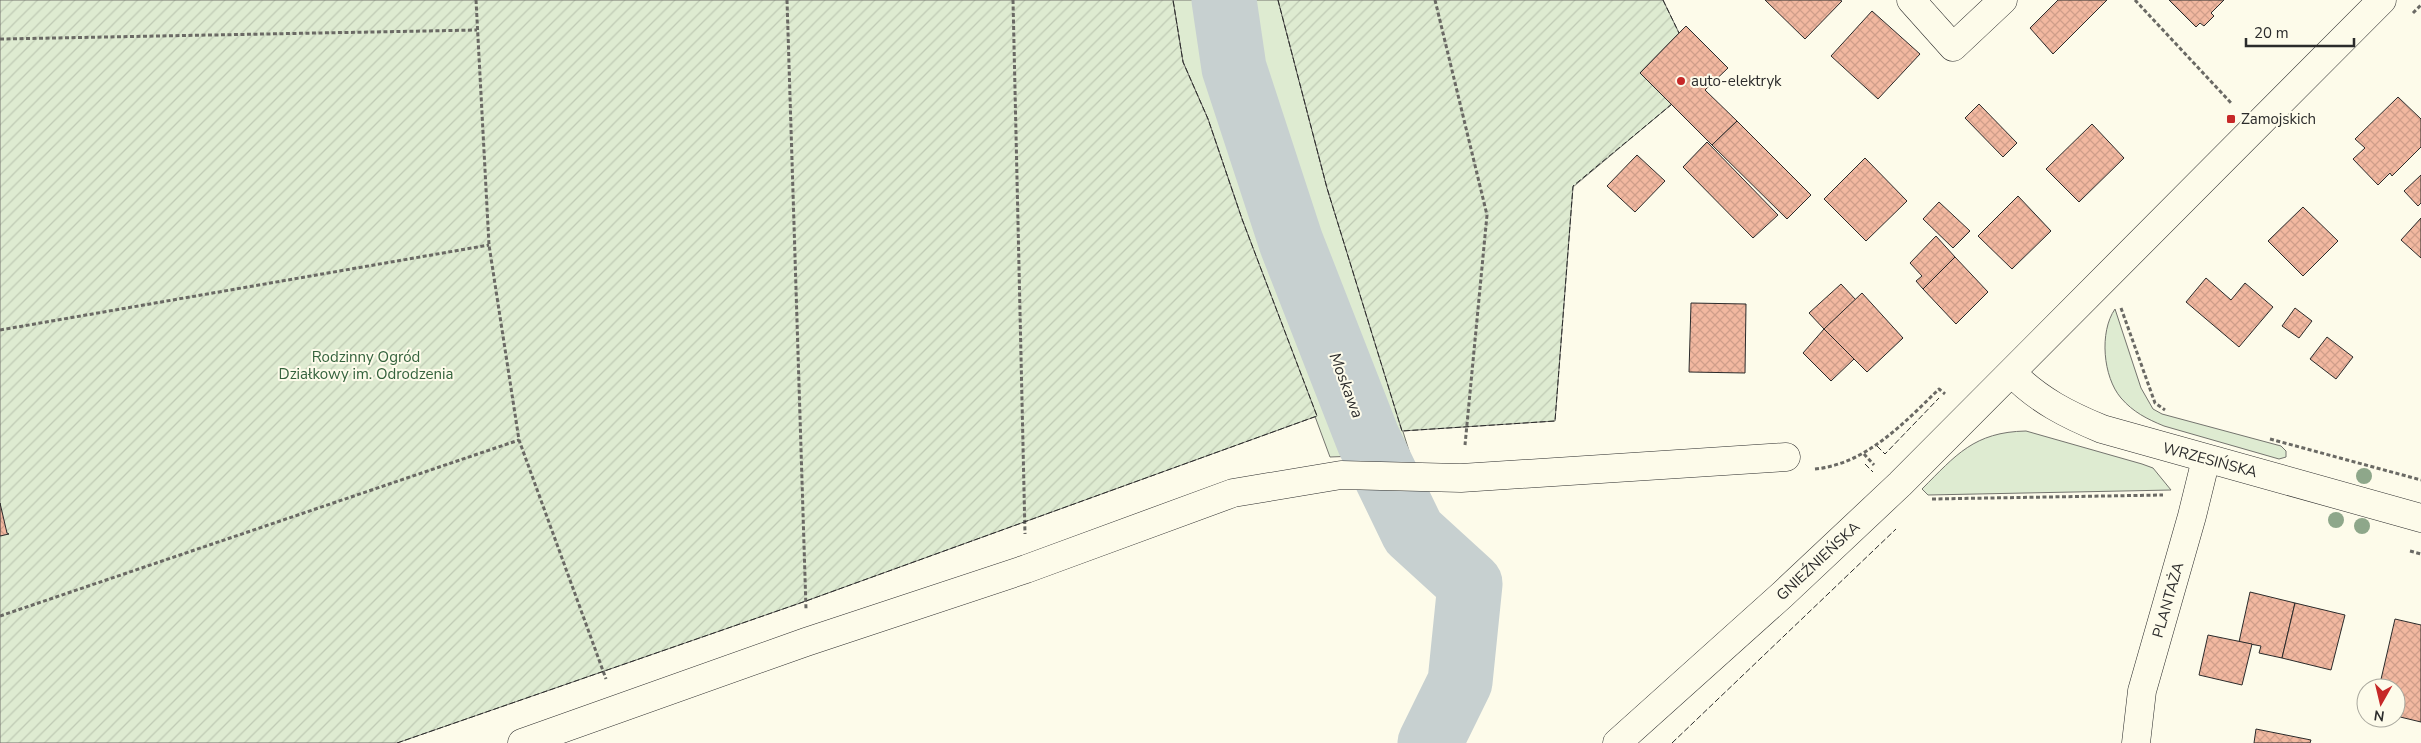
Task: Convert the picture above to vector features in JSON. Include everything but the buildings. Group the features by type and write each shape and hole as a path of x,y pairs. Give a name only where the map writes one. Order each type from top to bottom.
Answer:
{"street":[{"path":"1911,0 1953,47 2003,0"},
{"path":"2012,373 2253,127 2382,0"},
{"name":"WRZESIŃSKA","path":"2012,373 2039,397 2059,410 2080,420 2126,436 2206,459 2421,518"},
{"name":"GNIEŹNIEŃSKA","path":"1617,743 1796,582 2012,373"},
{"path":"522,743 806,642 1026,569 1233,493 1341,475 1449,478 1786,457"},
{"name":"PLANTAŻA","path":"2136,743 2142,692 2192,516 2206,459"}],"path":[{"path":"476,0 489,245 519,440 618,708"},
{"path":"787,0 806,642"},
{"path":"1013,0 1026,569"},
{"path":"1435,0 1487,215 1449,478"},
{"path":"2135,0 2253,127"},
{"path":"2407,18 2421,5"},
{"path":"0,39 477,30"},
{"path":"0,330 489,245"},
{"path":"2123,301 2121,308 2155,403 2163,410 2173,412"},
{"path":"1786,457 1787,472 1844,463 1864,454 1912,415 1939,389"},
{"path":"2265,438 2421,480"},
{"path":"0,616 519,440"},
{"path":"1864,454 1879,470"},
{"path":"1924,499 2164,495 2165,503"}],"green space":[{"name":"Rodzinny Ogród Działkowy im. Odrodzenia","path":"0,0 1173,0 1183,62 1208,119 1242,219 1317,416 806,601 397,743 0,743"},
{"path":"1173,0 1278,0 1327,188 1410,454 1330,457 1242,219 1208,119 1183,62"},
{"path":"1278,0 1663,0 1679,33 1640,73 1672,104 1573,187 1555,421 1402,431 1327,188"},
{"path":"2115,309 2141,388 2153,409 2162,414 2281,446 2286,451 2286,457 2279,459 2164,426 2146,418 2130,407 2115,389 2110,378 2105,354 2107,330"},
{"path":"2026,431 2153,468 2171,490 1928,495 1922,489 1956,456 1979,441 2008,432"}],"waterway":[{"name":"Moskawa","path":"1224,0 1234,68 1291,242 1368,439 1413,532 1470,584 1460,682 1430,743"}],"fence":[{"path":"397,743 806,601 1317,416 1242,219 1208,119 1183,62 1173,0"},
{"path":"1278,0 1327,188 1402,431 1555,421 1573,186 1672,104"},
{"path":"1663,0 1679,33"},
{"path":"1877,446 1885,454 1939,398"},
{"path":"1865,464 1873,472"},
{"path":"1672,743 1896,529"}],"place":[{"name":"auto-elektryk","path":"1681,81"},
{"name":"Zamojskich","path":"2231,119"}]}
